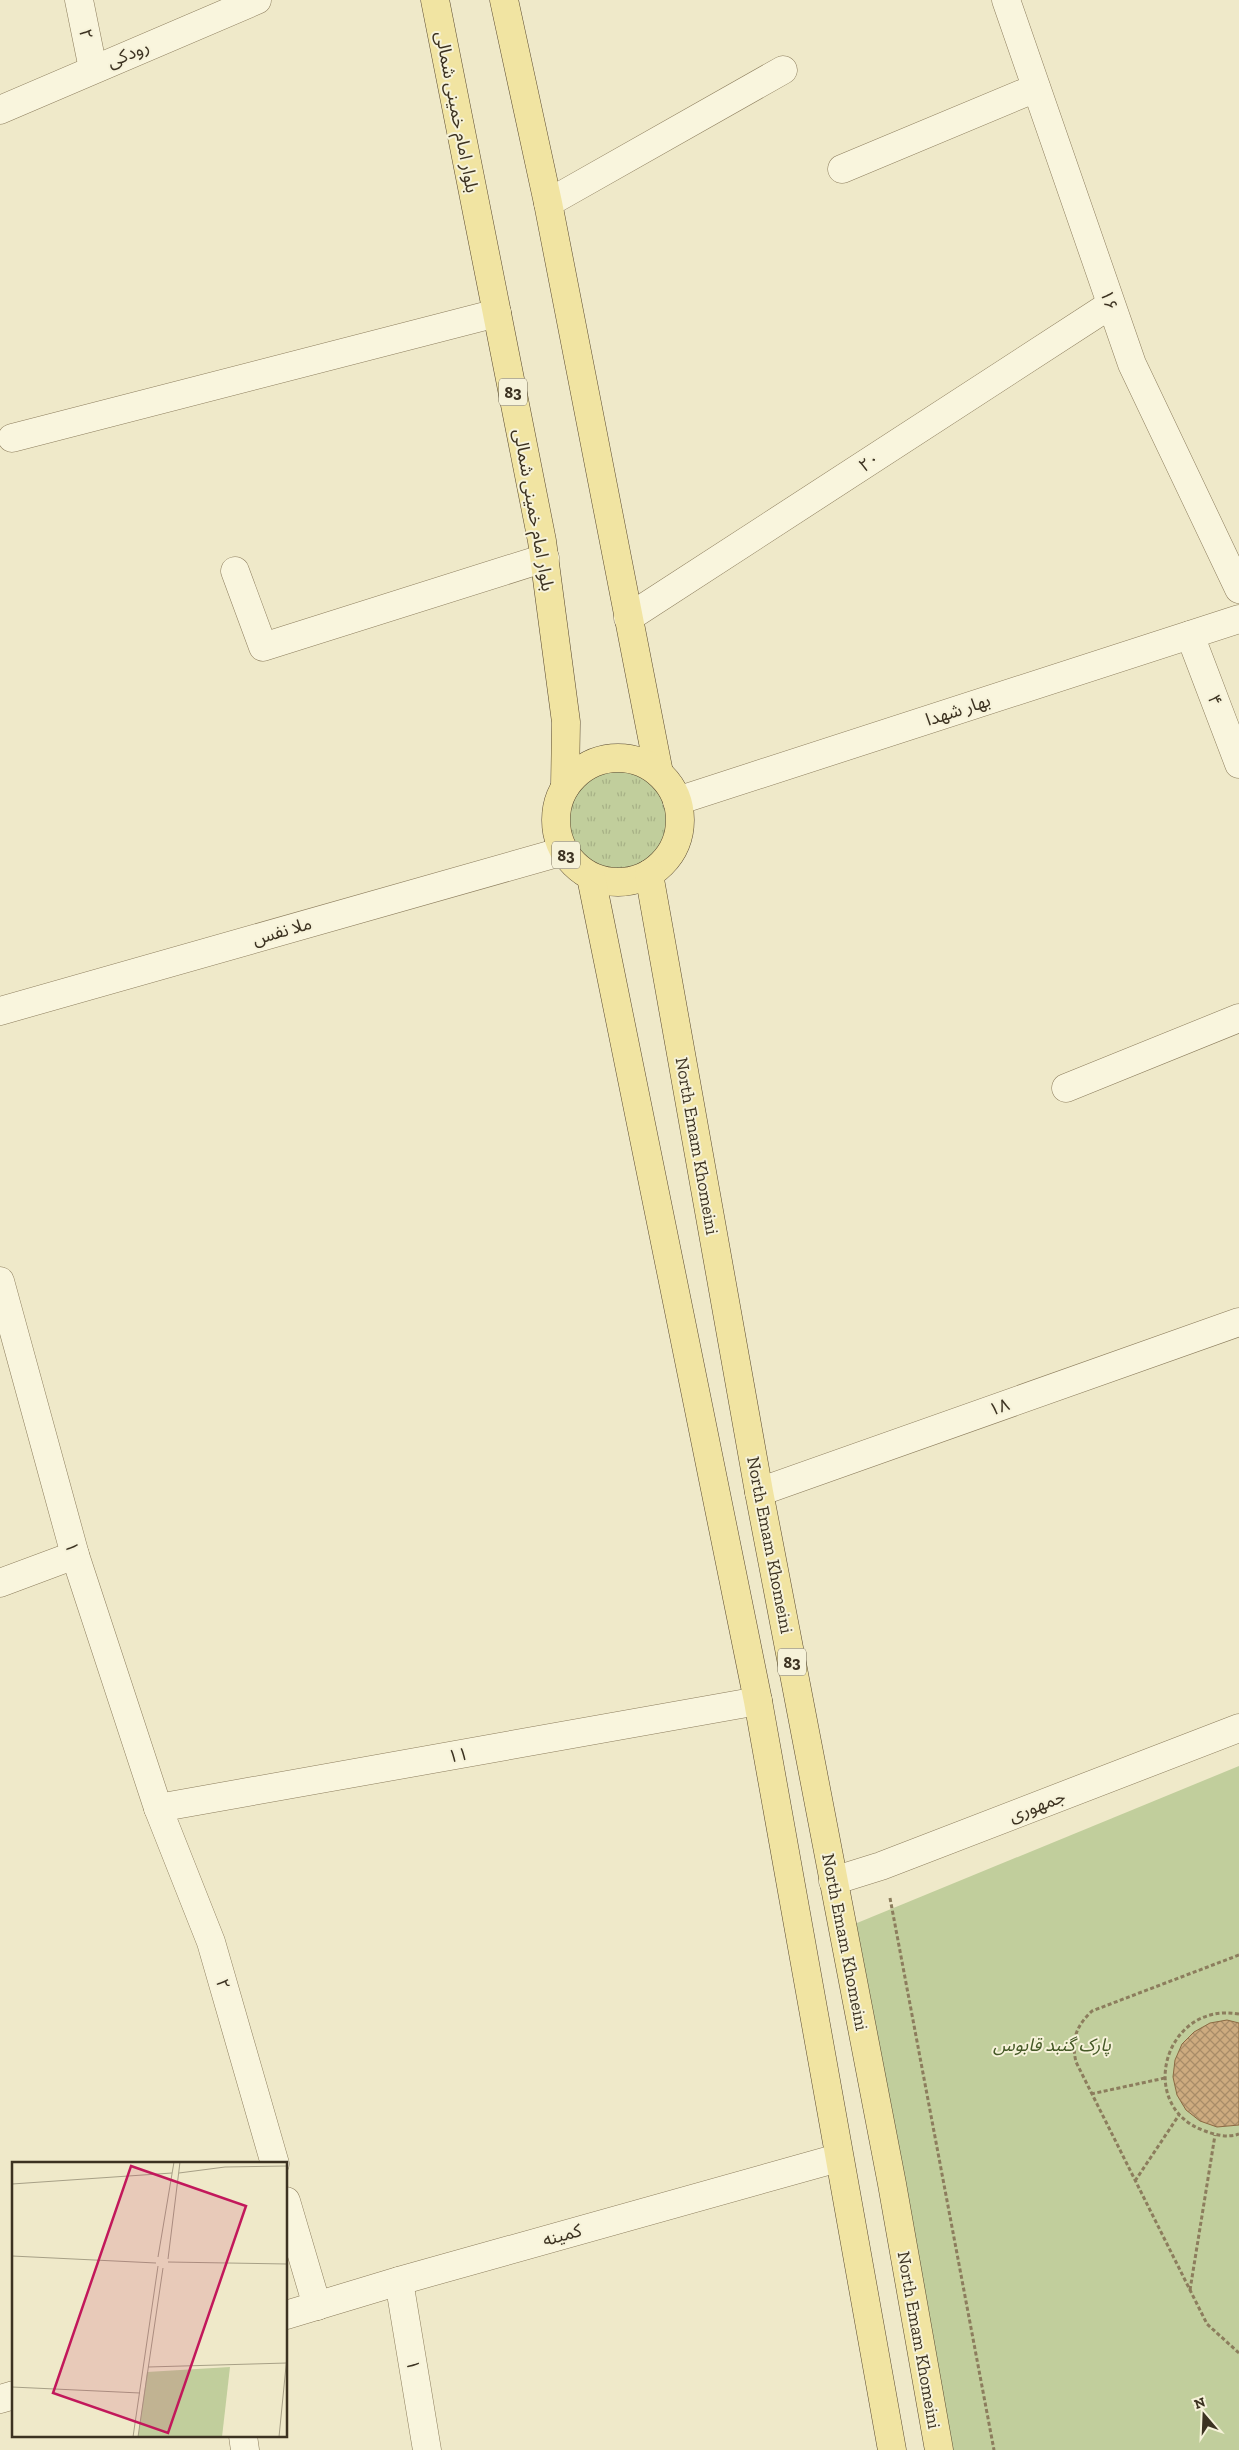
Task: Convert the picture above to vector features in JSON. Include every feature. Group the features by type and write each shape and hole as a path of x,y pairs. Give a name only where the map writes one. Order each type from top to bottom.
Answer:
{"main road":[{"name":"بلوار امام خمینی شمالی","path":"435,0 544,558 566,722 565,787"},
{"name":"83","path":"504,0 548,203 659,773"},
{"name":"83","path":"620,758 641,762 659,773 670,785 677,801 680,821 676,842 665,861 649,874 629,882 609,882 591,877 576,866 564,852 557,836 555,819 558,802 565,787 580,771 599,761 620,758"},
{"name":"North Emam Khomeini","path":"649,874 760,1492 892,2184 939,2450"},
{"name":"83","path":"591,877 758,1701 838,2158 892,2450"}],"street":[{"name":"۲","path":"79,0 93,69"},
{"name":"رودکی","path":"0,110 257,0"},
{"name":"۱۶","path":"1006,0 1132,364 1239,590"},
{"path":"548,203 783,70"},
{"path":"842,169 1036,88"},
{"name":"۲۰","path":"628,618 1110,305"},
{"path":"12,438 497,313"},
{"path":"234,571 263,647 544,558"},
{"name":"بهار شهدا","path":"677,801 1239,619"},
{"name":"۴","path":"1190,635 1239,764"},
{"name":"ملا نفس","path":"0,1011 564,852"},
{"path":"1066,1088 1239,1018"},
{"name":"۱","path":"0,1281 75,1555 158,1808"},
{"name":"۱۸","path":"760,1492 1239,1322"},
{"path":"0,1583 75,1555"},
{"name":"۱۱","path":"158,1808 758,1701"},
{"name":"جمهوری","path":"833,1881 881,1866 1239,1728"},
{"name":"۲","path":"158,1808 211,1942 275,2162"},
{"name":"کمینه","path":"288,2314 399,2281 838,2158"},
{"path":"288,2208 317,2306"},
{"name":"۱","path":"399,2281 427,2450"}],"path":[{"path":"881,1866 889,1897 994,2450"},
{"path":"1239,1955 1092,2010 1081,2021 1075,2034 1073,2048 1076,2062 1091,2094 1207,2324 1239,2353"},
{"path":"1239,2014 1228,2012 1207,2016 1189,2024 1175,2039 1167,2058 1165,2078 1169,2098 1180,2115 1196,2128 1215,2135 1239,2134"},
{"path":"1091,2094 1165,2078"},
{"path":"1135,2181 1180,2115"},
{"path":"1190,2290 1215,2135"}],"green space":[{"path":"619,768 639,772 648,777 662,791 667,800 671,820 667,840 662,849 648,863 639,868 619,872 599,868 590,863 576,849 571,840 567,820 571,800 576,791 590,777 599,772"},
{"name":"پارک گنبد قابوس","path":"1239,1766 1239,2450 936,2450 840,1930"}],"building":[{"path":"1227,2020 1239,2023 1239,2125 1217,2127 1200,2121 1186,2110 1177,2095 1173,2077 1175,2060 1182,2044 1194,2032 1210,2023"}]}
